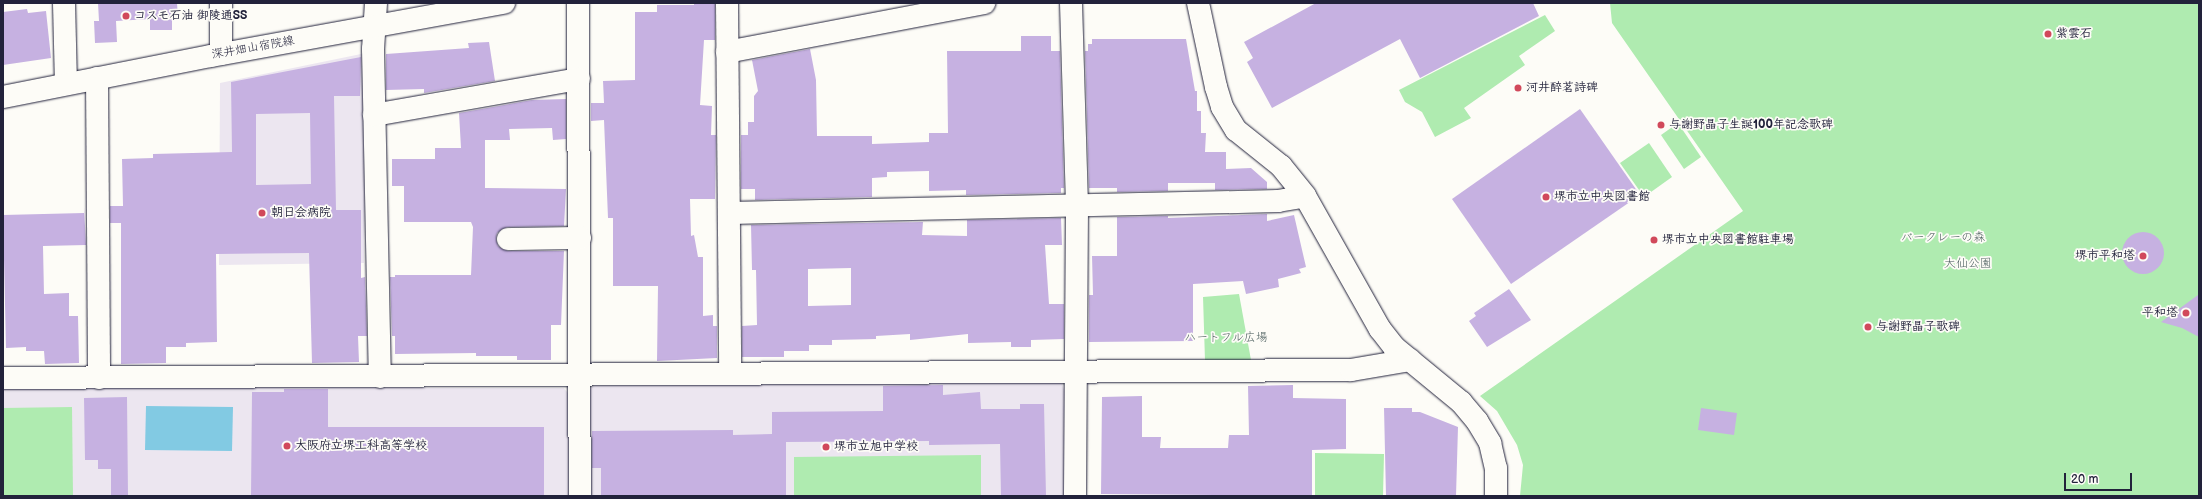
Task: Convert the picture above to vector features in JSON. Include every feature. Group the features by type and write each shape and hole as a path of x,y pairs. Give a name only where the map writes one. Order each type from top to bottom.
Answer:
{"street":[{"path":"64,3 66,84"},
{"path":"221,3 221,54"},
{"path":"376,3 374,116 380,377"},
{"name":"深井畑山宿院線","path":"3,97 221,54 504,3"},
{"path":"578,3 580,496"},
{"path":"727,3 730,213 730,374"},
{"path":"727,52 984,3"},
{"path":"1071,3 1076,207 1075,496"},
{"path":"1198,3 1216,87 1222,107 1236,130 1280,166 1305,196 1380,329 1410,360 1461,402 1477,421 1490,443 1496,468 1496,496"},
{"path":"97,78 99,378"},
{"path":"374,116 579,79"},
{"path":"730,213 1076,207 1278,201 1305,196"},
{"path":"508,239 580,238"},
{"path":"3,378 380,377 1351,370 1410,360"}],"shaded area":[{"path":"366,53 364,263 219,265 220,83"},
{"name":"堺市立旭中学校","path":"1061,382 1067,397 1067,496 585,496 584,393 594,386"},
{"name":"大阪府立堺工科高等学校","path":"3,387 564,388 570,396 571,496 3,496"}],"green space":[{"name":"大仙公園","path":"1610,3 2199,3 2199,496 1520,496 1523,465 1517,445 1497,411 1480,396 1743,211 1612,23"},
{"path":"1545,15 1555,31 1519,56 1525,65 1464,108 1471,118 1435,137 1422,112 1405,102 1399,90"},
{"path":"1678,123 1701,157 1684,169 1661,135"},
{"path":"1649,143 1672,177 1644,197 1620,163"},
{"name":"ハートフル広場","path":"1239,294 1251,360 1205,361 1203,297"},
{"path":"72,407 73,496 3,496 3,408"},
{"path":"1315,453 1384,454 1383,496 1315,496"},
{"path":"981,455 981,496 794,496 794,457"}],"water":[{"path":"146,406 233,407 232,451 145,450"}],"building":[{"path":"98,3 177,3 178,18 172,19 172,30 150,30 150,19 116,21 117,42 95,43 94,21 99,21"},
{"path":"694,3 715,3 715,40 704,40 700,105 712,106 711,135 716,135 715,199 690,199 691,236 694,235 698,257 703,257 703,316 713,315 713,326 717,326 717,358 657,361 658,286 613,286 613,218 608,218 604,120 591,121 591,103 604,103 603,81 635,80 635,12 657,12 657,5 694,5"},
{"path":"1316,3 1533,3 1539,16 1420,78 1400,39 1272,108 1247,62 1253,58 1244,42"},
{"path":"27,9 28,13 46,11 51,58 3,65 3,12"},
{"path":"1021,36 1051,36 1051,51 1060,51 1064,188 1061,188 1061,193 966,195 966,190 929,191 929,171 887,172 887,177 872,178 872,197 755,200 755,189 741,189 741,135 748,135 748,122 754,122 754,96 758,91 752,60 810,49 816,80 817,136 872,136 872,144 929,142 929,133 948,133 947,51 1021,51"},
{"path":"1092,39 1186,39 1195,91 1197,91 1197,111 1201,111 1201,133 1206,133 1205,152 1226,152 1226,169 1251,168 1267,182 1267,189 1215,190 1215,183 1168,183 1168,191 1117,192 1117,188 1089,188 1085,51 1088,51 1088,44 1092,44"},
{"path":"489,42 495,81 424,93 424,89 386,90 386,54 469,48 468,43"},
{"path":"361,57 360,96 334,96 336,210 361,210 361,278 365,277 367,336 358,336 359,362 312,363 309,253 216,254 217,342 186,343 186,347 166,347 166,363 121,364 121,223 110,223 110,206 123,206 122,159 153,158 153,154 232,152 231,82","holes":["310,113 311,184 256,185 256,114"]},
{"path":"566,99 566,139 553,140 552,128 509,129 510,140 485,140 485,188 566,189 564,226 507,227 497,233 496,239 498,246 508,251 564,251 561,325 551,325 551,360 517,360 517,356 476,356 476,353 395,354 395,336 392,336 390,277 395,277 395,275 471,275 473,227 471,222 404,222 404,186 392,186 392,159 435,159 435,148 461,148 459,113 532,100"},
{"name":"堺市立中央図書館","path":"1580,109 1640,195 1511,284 1452,199"},
{"path":"84,207 86,245 43,246 44,294 69,293 69,316 78,316 79,363 45,364 44,351 26,351 26,347 6,348 3,215 84,213"},
{"path":"1267,214 1267,221 1294,215 1306,267 1299,269 1301,273 1278,279 1279,287 1246,294 1243,281 1193,284 1193,341 1089,342 1089,295 1093,295 1092,256 1117,256 1117,217 1168,216 1168,218"},
{"path":"1061,218 1062,245 1045,245 1049,304 1064,304 1064,339 1031,340 1031,347 1011,347 1011,342 968,343 968,334 910,340 910,334 876,336 876,339 832,340 832,345 809,345 809,351 784,351 784,357 742,357 742,326 757,325 756,270 752,270 751,225 923,222 922,235 967,236 967,220","holes":["851,268 851,305 808,306 808,269"]},
{"name":"堺市平和塔","path":"2139,232 2147,232 2155,235 2161,241 2164,253 2161,265 2155,271 2147,274 2139,274 2131,271 2125,265 2122,257 2122,249 2125,241 2131,235"},
{"path":"1509,289 1531,320 1487,347 1469,321 1476,316 1474,313"},
{"name":"平和塔","path":"2198,295 2199,337 2182,328 2161,322"},
{"path":"943,385 943,395 980,392 981,409 1020,409 1020,404 1044,404 1046,496 1001,496 1000,444 929,445 929,441 786,442 786,496 601,496 601,468 592,468 592,431 733,430 733,435 772,434 772,412 883,411 883,386"},
{"path":"1293,385 1293,398 1346,399 1346,449 1312,450 1312,496 1101,494 1102,397 1142,396 1142,437 1161,437 1160,448 1228,448 1229,435 1249,435 1248,386"},
{"path":"284,389 328,389 328,427 544,427 544,496 251,496 252,392 284,392"},
{"path":"127,397 128,496 111,496 111,469 98,469 98,460 85,460 84,398"},
{"path":"1384,408 1412,408 1412,412 1420,412 1458,427 1456,496 1386,496"},
{"path":"1701,408 1737,413 1734,435 1698,430"}],"place":[{"name":"コスモ石油 御陵通SS","path":"126,16"},
{"name":"紫雲石","path":"2048,34"},
{"name":"河井醉茗詩碑","path":"1518,88"},
{"name":"与謝野晶子生誕100年記念歌碑","path":"1661,125"},
{"name":"堺市立中央図書館","path":"1546,197"},
{"name":"朝日会病院","path":"262,213"},
{"name":"堺市立中央図書館駐車場","path":"1654,240"},
{"name":"堺市平和塔","path":"2143,256"},
{"name":"平和塔","path":"2186,313"},
{"name":"与謝野晶子歌碑","path":"1868,327"},
{"name":"大阪府立堺工科高等学校","path":"287,446"},
{"name":"堺市立旭中学校","path":"826,447"}],"park label":[{"name":"バークレーの森","path":"1943,238"}]}
